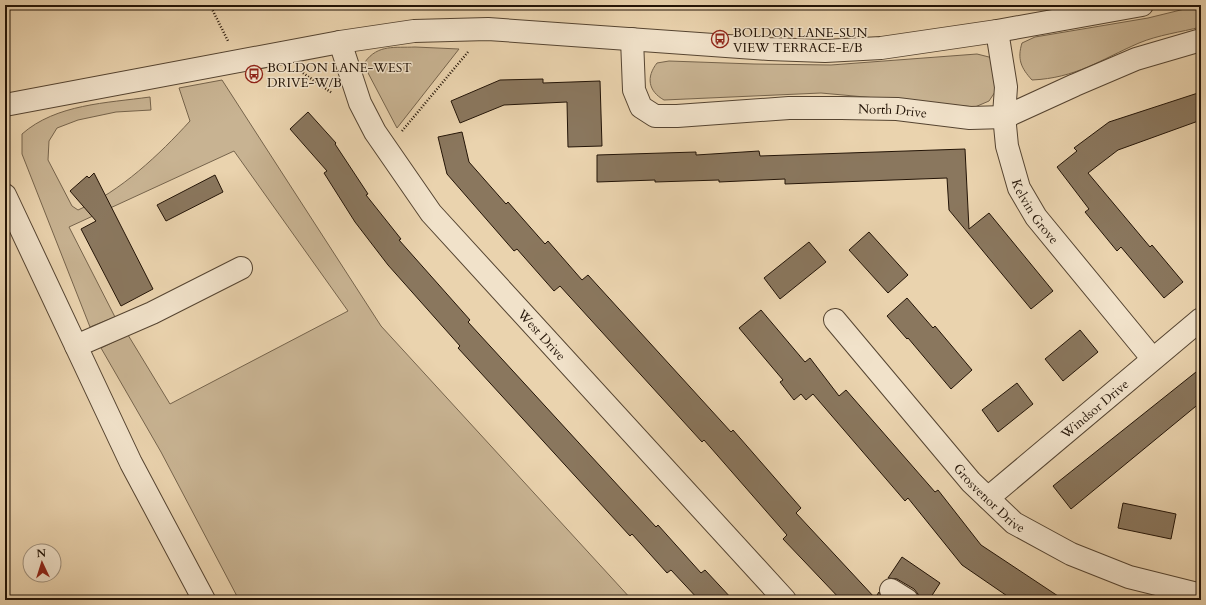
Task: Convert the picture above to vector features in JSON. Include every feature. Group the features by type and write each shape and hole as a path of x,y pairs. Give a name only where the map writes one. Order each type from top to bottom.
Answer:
{"street":[{"path":"5,105 340,42 414,31 488,29 632,40 826,51 882,48 997,31 1133,6"},
{"name":"Kelvin Grove","path":"997,31 1006,87 1005,117 1007,146 1019,188 1036,217 1152,358"},
{"name":"North Drive","path":"632,40 634,90 641,107 655,116 677,116 789,108 841,108 897,110 970,118 1005,117 1075,84 1136,59 1201,40"},
{"name":"West Drive","path":"340,42 360,103 375,132 431,213 785,600"},
{"path":"5,195 131,463 204,600"},
{"path":"76,346 152,313 241,268"},
{"name":"Windsor Drive","path":"988,498 1152,358 1201,319"},
{"name":"Grosvenor Drive","path":"835,320 971,482 1014,523 1071,554 1129,577 1201,595"}],"path":[{"path":"210,5 221,31 241,61"},
{"path":"387,149 488,29"},
{"path":"276,54 335,95"}],"shaded area":[{"path":"1201,5 1201,27 1146,40 1075,72 1048,79 1032,80 1021,63 1020,54 1022,43 1035,37 1148,18"},
{"path":"415,47 459,49 397,128 367,71 365,62 375,52 387,48"},
{"path":"977,54 989,57 997,66 997,89 989,101 975,107 821,93 664,100 655,92 650,83 651,73 657,63 669,61 831,65"},
{"path":"222,80 381,326 632,600 239,600 161,452 101,348 128,335 170,404 348,311 234,151 69,227 115,317 90,327 22,154 22,134 35,124 50,116 83,106 150,97 151,110 116,112 78,120 57,128 49,141 48,160 72,206 78,210 109,193 138,171 165,147 190,121 179,88"}],"building":[{"path":"543,79 543,83 600,81 602,146 568,147 567,102 504,105 460,123 451,101 500,80"},
{"path":"1201,92 1201,120 1118,150 1088,173 1150,247 1152,245 1183,282 1164,298 1121,247 1117,251 1085,212 1089,209 1057,167 1077,151 1074,148 1109,122"},
{"path":"308,112 336,143 335,144 368,194 366,195 401,239 399,240 470,320 468,322 656,527 658,525 701,573 705,570 733,600 699,600 671,570 667,573 632,534 630,536 458,348 460,346 388,265 355,222 324,173 327,171 290,129"},
{"path":"462,132 469,162 506,204 508,202 545,244 548,241 582,280 588,275 731,432 733,430 801,508 796,513 875,598 879,592 884,600 841,600 783,539 787,535 704,440 702,442 560,286 554,291 517,249 514,251 447,174 438,137"},
{"path":"965,149 969,229 989,213 1053,291 1031,309 949,210 947,178 785,184 785,179 719,182 719,180 655,182 655,180 597,182 597,155 696,152 696,155 759,151 760,156"},
{"path":"94,173 153,289 121,306 81,229 96,221 70,191 87,176 89,178"},
{"path":"215,175 223,192 166,221 157,205"},
{"path":"869,232 908,275 888,293 849,250"},
{"path":"809,242 826,262 780,299 764,278"},
{"path":"907,298 933,328 935,326 972,370 951,389 908,338 907,339 887,316"},
{"path":"761,310 805,362 810,358 839,396 846,390 935,492 938,490 981,545 1064,600 1013,600 962,565 908,498 905,501 813,394 806,400 801,394 794,400 780,382 783,380 739,328"},
{"path":"1080,330 1098,352 1063,381 1045,359"},
{"path":"1201,368 1201,402 1071,509 1053,486"},
{"path":"1017,383 1033,404 998,432 982,410"},
{"path":"1123,503 1176,514 1171,539 1118,528"},
{"path":"902,557 940,583 929,600 919,600 918,594 914,589 897,579 888,578"}],"place":[{"name":"BOLDON LANE-SUN VIEW TERRACE-E/B","path":"720,39"},
{"name":"BOLDON LANE-WEST DRIVE-W/B","path":"254,74"}]}
